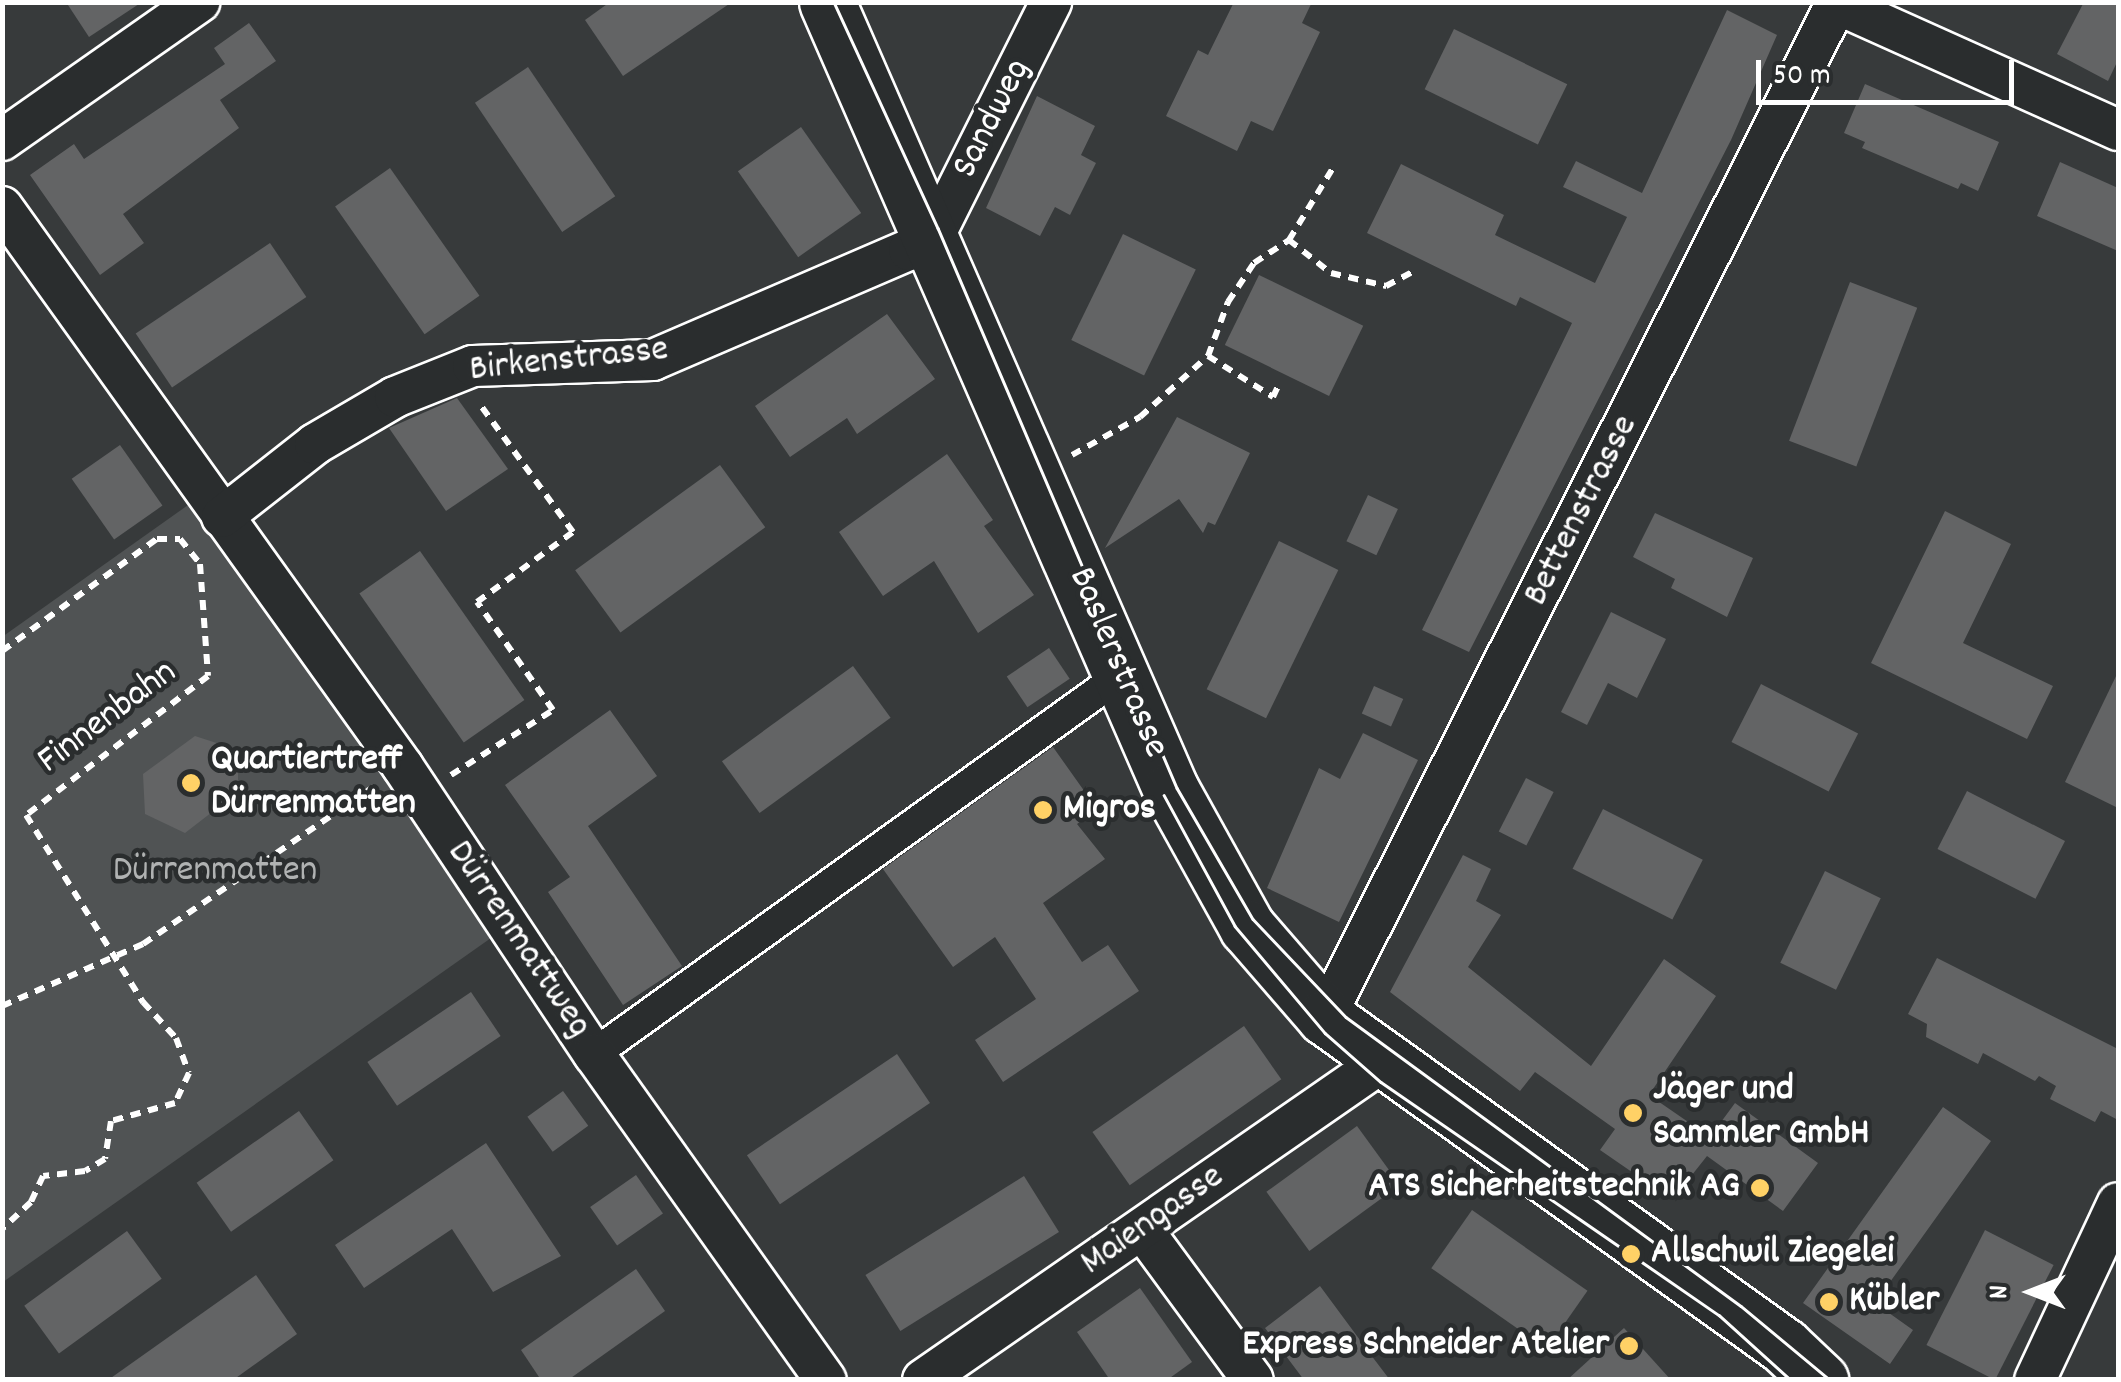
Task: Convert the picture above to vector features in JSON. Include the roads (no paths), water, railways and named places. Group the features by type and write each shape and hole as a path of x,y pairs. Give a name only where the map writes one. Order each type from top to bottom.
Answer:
{"main road":[{"name":"Baslerstrasse","path":"828,2 933,234 1121,675 1208,866 1247,927 1325,1018 1719,1302 1820,1380"},
{"name":"Baslerstrasse","path":"1719,1302 1785,1380"}],"street":[{"path":"2,140 199,2"},
{"name":"Sandweg","path":"933,234 1051,2"},
{"path":"1835,3 2118,130"},
{"name":"Bettenstrasse","path":"1325,1018 1835,3"},
{"name":"Dürrenmattweg","path":"2,206 411,781 594,1054 826,1380"},
{"name":"Birkenstrasse","path":"222,517 315,444 395,396 474,366 653,360 933,234"},
{"path":"594,1054 1121,675"},
{"name":"Maiengasse","path":"923,1380 1382,1062"},
{"path":"2035,1380 2118,1203"},
{"path":"1142,1229 1253,1380"}],"tram line":[{"path":"834,2 938,228 1177,788 1253,919 1346,1017 1741,1306 1830,1380"},
{"path":"1164,795 1235,926 1325,1033 1381,1082 1719,1315 1791,1380"}],"place":[{"name":"Quartiertreff Dürrenmatten","path":"191,783"},
{"name":"Migros","path":"1043,810"},
{"name":"Jäger und Sammler GmbH","path":"1633,1113"},
{"name":"ATS Sicherheitstechnik AG","path":"1760,1188"},
{"name":"Allschwil Ziegelei","path":"1631,1254"},
{"name":"Kübler","path":"1829,1302"},
{"name":"Express Schneider Atelier","path":"1629,1346"}],"park label":[{"name":"Dürrenmatten","path":"215,872"}]}
